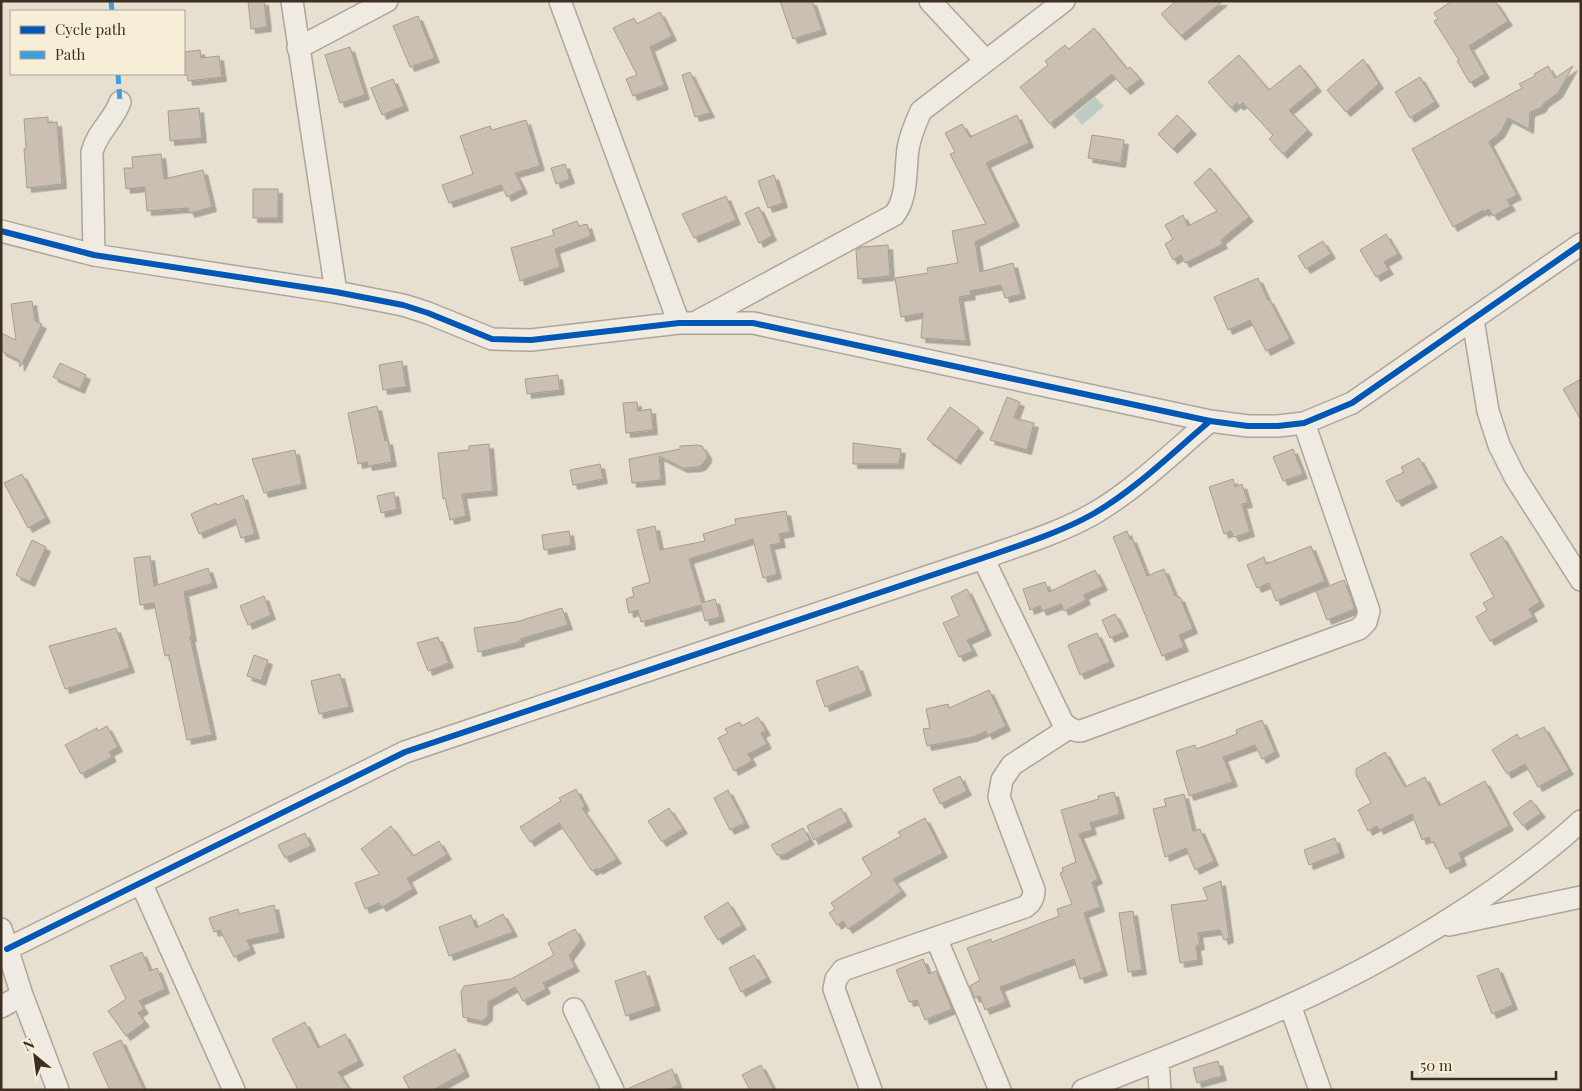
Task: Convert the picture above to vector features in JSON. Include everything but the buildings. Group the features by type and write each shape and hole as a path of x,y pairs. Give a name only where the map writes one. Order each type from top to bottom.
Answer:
{"street":[{"path":"292,1 336,292"},
{"path":"298,48 387,1"},
{"path":"560,1 687,323"},
{"path":"930,1 986,61"},
{"path":"687,323 894,215 902,200 908,148 914,125 921,111 1064,1"},
{"path":"94,255 92,152 94,143 115,114 120,102"},
{"path":"1,231 94,255 336,292 403,305 492,339 530,340 687,323 753,323 1210,422 1248,426 1304,424 1352,403 1581,244"},
{"path":"1473,320 1488,411 1499,445 1515,477 1581,580"},
{"path":"58,1090 22,994 4,939 141,883 406,752 1053,533 1092,514 1127,492 1210,422"},
{"path":"983,558 1062,721 1070,728 1081,731 1359,629 1366,622 1369,611 1304,424"},
{"path":"871,1090 834,989 836,979 843,970 1025,907 1032,899 1034,890 999,797 999,788 1012,765 1070,728"},
{"path":"1083,1090 1290,1005 1361,970 1439,927 1540,857 1581,822"},
{"path":"141,883 234,1090"},
{"path":"1439,927 1579,903"},
{"path":"936,938 1000,1090"},
{"path":"1,1007 22,994"},
{"path":"1290,1005 1320,1090"},
{"path":"574,1009 613,1090"},
{"path":"1158,1060 1160,1090"}],"shaded area":[{"path":"1095,97 1104,106 1082,125 1074,115"}],"marked path":[{"path":"111,1 112,10"},
{"path":"118,75 120,102"}],"cycle path":[{"path":"1,231 94,255 336,292 403,305 492,339 531,340 679,323 753,323 1210,421 1248,426 1278,426 1304,423 1352,403 1581,244"},
{"path":"7,949 405,752 983,558 1067,527 1093,514 1124,493 1210,421"}]}
